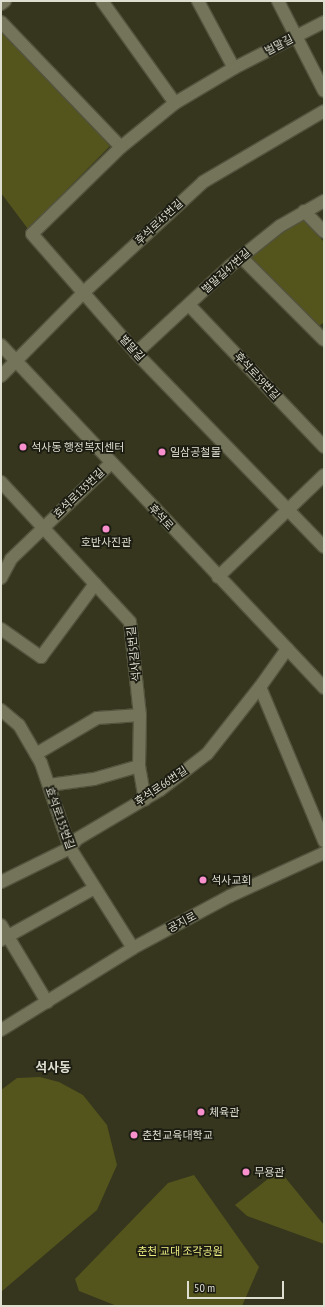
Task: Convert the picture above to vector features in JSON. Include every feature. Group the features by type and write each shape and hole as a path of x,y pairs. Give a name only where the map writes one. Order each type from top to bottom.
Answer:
{"street":[{"path":"1,4 5,1"},
{"path":"102,1 175,103"},
{"path":"198,1 234,68"},
{"path":"278,1 324,91"},
{"path":"1,22 121,147"},
{"name":"벌말길","path":"324,22 234,68 175,103 121,147 32,234 136,352 324,547"},
{"name":"후석로45번길","path":"1,376 17,362 84,292 203,182 324,111"},
{"name":"벌말길47번길","path":"136,352 189,306 241,257 280,226 324,201"},
{"path":"304,211 324,232"},
{"path":"241,257 324,340"},
{"name":"후석로59번길","path":"189,306 324,447"},
{"name":"후석로","path":"1,344 110,463 324,688"},
{"name":"효석로135번길","path":"1,578 11,559 110,463"},
{"path":"218,577 324,475"},
{"name":"석사길5번길","path":"1,482 44,526 130,622 140,715 139,766 145,799"},
{"path":"1,629 41,657 95,584"},
{"name":"후석로66번길","path":"1,882 70,848 76,839 145,799 207,754 260,687 287,649"},
{"path":"260,687 324,841"},
{"name":"효석로135번길","path":"1,710 19,725 36,754 70,848 133,948"},
{"path":"36,754 97,718 140,715"},
{"path":"48,785 94,778 139,766"},
{"name":"공지로","path":"1,1030 133,948 230,896 324,853"},
{"path":"4,938 95,888"},
{"path":"1,925 4,938 47,1002"}],"green space":[{"path":"1,26 110,146 28,229 1,193"},
{"path":"302,218 324,242 324,322 317,328 251,259 276,233"},
{"path":"40,1077 59,1082 83,1095 107,1125 117,1165 97,1210 1,1292 1,1090 17,1078"},
{"path":"279,1170 324,1225 324,1244 247,1216 235,1205"},
{"name":"춘천 교대 조각공원","path":"194,1175 259,1267 242,1306 117,1306 79,1291 75,1279 168,1183"}],"place":[{"name":"석사동 행정복지센터","path":"23,447"},
{"name":"일삼공철물","path":"162,452"},
{"name":"호반사진관","path":"106,529"},
{"name":"석사교회","path":"203,880"},
{"name":"체육관","path":"201,1112"},
{"name":"춘천교육대학교","path":"134,1135"},
{"name":"무용관","path":"246,1172"}],"district":[{"name":"석사동","path":"53,1068"}]}
